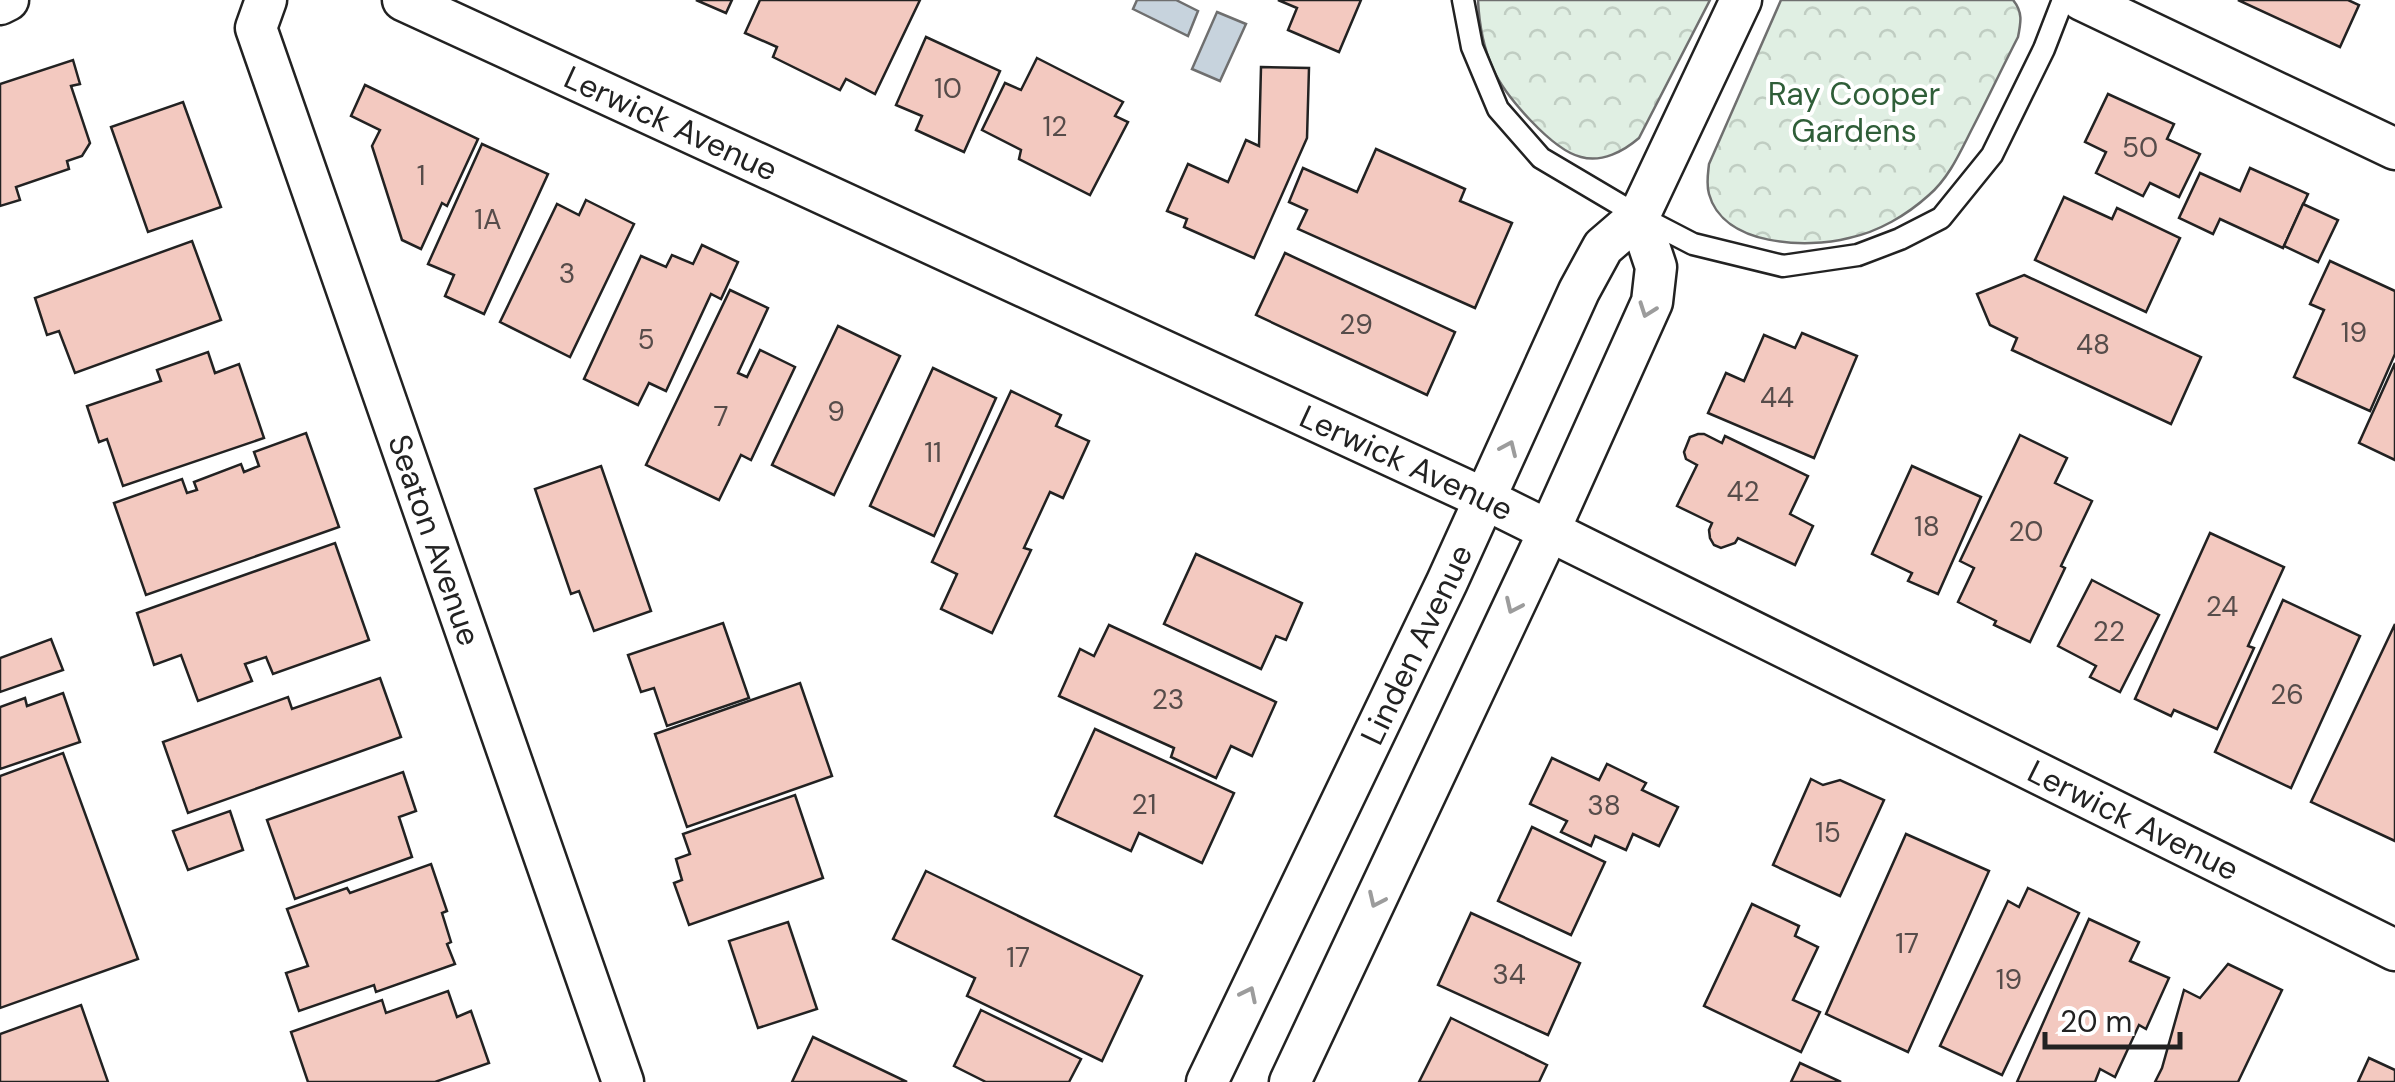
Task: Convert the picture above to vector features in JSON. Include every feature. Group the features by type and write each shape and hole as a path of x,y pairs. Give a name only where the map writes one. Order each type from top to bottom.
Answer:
{"street":[{"path":"0,4 8,0"},
{"name":"Seaton Avenue","path":"266,0 256,28 623,1082"},
{"name":"Lerwick Avenue","path":"403,0 1485,499 2395,950"},
{"name":"Linden Avenue","path":"1207,1082 1593,265 1602,247 1639,216 1741,0"},
{"path":"2082,0 2395,149"},
{"path":"1290,1082 1652,302 1656,267 1639,216"}],"lane":[{"path":"1463,0 1472,47 1498,108 1541,158 1692,244 1784,266 1858,255 1900,240 1940,218 1992,155 2063,0"}],"green space":[{"name":"Ray Cooper Gardens","path":"1478,0 1710,0 1639,138 1612,155 1589,158 1557,144 1508,93 1487,53"},
{"name":"Ray Cooper Gardens","path":"1781,0 2013,0 2018,9 2018,37 1949,172 1920,202 1871,232 1811,243 1769,240 1731,224 1717,211 1709,194 1709,164"}],"shaded area":[{"path":"1137,0 1176,0 1198,11 1188,36 1133,9"},
{"path":"1217,12 1246,24 1220,81 1192,69"}],"building":[{"path":"696,0 732,0 726,13"},
{"path":"760,0 920,0 875,94 846,79 840,90 773,57 777,47 745,33"},
{"path":"1278,0 1361,0 1339,52 1288,30 1297,8"},
{"path":"2238,0 2348,0 2359,5 2340,47"},
{"path":"926,37 1000,71 964,152 916,130 922,116 896,105"},
{"path":"1037,58 1123,102 1115,116 1128,122 1090,195 1019,159 1021,150 982,130 1005,83 1021,90"},
{"path":"73,60 80,84 71,86 90,143 82,156 67,161 69,169 16,187 20,200 0,206 0,84"},
{"path":"1261,67 1309,68 1307,138 1254,258 1184,227 1187,219 1167,211 1188,164 1228,182 1246,140 1259,146"},
{"path":"365,85 478,139 447,206 442,203 421,249 402,240 372,146 380,130 351,116"},
{"path":"2108,94 2174,124 2167,139 2200,154 2179,197 2150,183 2143,196 2096,173 2106,152 2085,142"},
{"path":"183,102 221,207 148,232 111,127"},
{"path":"482,144 548,174 484,314 445,296 454,275 428,264"},
{"path":"1376,149 1465,189 1460,201 1512,223 1475,308 1298,229 1307,210 1289,202 1303,168 1357,192"},
{"path":"2250,168 2308,194 2283,248 2220,219 2213,234 2179,218 2200,173 2240,191"},
{"path":"2064,197 2112,219 2117,208 2180,238 2146,312 2035,260"},
{"path":"586,200 634,224 570,357 500,322 557,204 579,215"},
{"path":"2303,204 2338,220 2318,262 2284,246"},
{"path":"192,241 221,320 75,373 59,331 47,335 35,298"},
{"path":"702,245 738,262 721,299 711,294 666,391 649,383 638,405 584,379 641,256 666,267 672,255 693,264"},
{"path":"1285,253 1455,332 1427,395 1256,315"},
{"path":"2330,261 2395,291 2395,354 2370,411 2294,377 2324,310 2310,304"},
{"path":"2024,275 2201,357 2171,424 2012,350 2017,338 1990,325 1977,294"},
{"path":"730,290 768,308 738,373 747,377 760,350 795,367 751,460 741,455 719,500 646,465"},
{"path":"838,326 900,356 834,495 772,465"},
{"path":"1802,333 1857,356 1814,458 1708,413 1726,373 1744,381 1764,335 1795,348"},
{"path":"208,352 215,373 239,364 264,438 123,486 107,439 99,442 87,406 161,381 157,370"},
{"path":"2395,363 2395,460 2359,443"},
{"path":"933,368 996,398 934,536 870,506"},
{"path":"1011,391 1061,415 1056,426 1089,441 1063,498 1050,492 1024,548 1031,550 992,633 941,609 957,574 932,562"},
{"path":"306,433 339,527 146,595 114,503 182,479 187,493 197,490 194,482 241,464 244,472 259,466 254,452"},
{"path":"1698,434 1722,443 1725,436 1808,476 1790,514 1813,526 1795,565 1738,538 1721,548 1714,545 1709,530 1712,523 1677,506 1697,465 1686,459 1684,452 1690,437"},
{"path":"2020,435 2067,458 2055,483 2092,501 2030,642 1958,602 1974,568 1960,561"},
{"path":"601,466 651,611 594,631 579,591 571,594 535,489"},
{"path":"1912,466 1981,497 1938,594 1908,581 1912,573 1872,554"},
{"path":"2210,533 2284,567 2248,646 2254,648 2217,729 2174,710 2171,716 2135,699"},
{"path":"335,543 369,640 273,674 266,657 245,664 252,681 198,701 181,655 154,665 137,613"},
{"path":"1196,554 1302,603 1286,640 1276,636 1261,669 1164,624"},
{"path":"2092,580 2159,615 2120,692 2090,677 2096,666 2058,646"},
{"path":"2283,600 2360,636 2291,788 2215,752"},
{"path":"723,623 749,698 667,726 654,688 641,692 628,655"},
{"path":"2395,624 2395,841 2311,802"},
{"path":"1109,625 1276,702 1252,756 1231,746 1216,778 1171,757 1174,748 1059,696 1080,649 1094,656"},
{"path":"51,639 63,670 0,692 0,658"},
{"path":"380,678 401,737 188,813 163,742 288,697 292,709"},
{"path":"800,683 832,776 687,827 655,734"},
{"path":"63,693 80,742 0,769 0,707 25,698 27,706"},
{"path":"1095,729 1234,793 1202,863 1139,833 1131,851 1055,816"},
{"path":"63,753 138,959 0,1008 0,776"},
{"path":"1552,758 1599,780 1607,764 1646,783 1642,790 1678,807 1659,846 1633,834 1626,850 1595,836 1591,846 1561,832 1567,821 1530,804"},
{"path":"403,772 416,811 399,817 412,857 295,899 267,820"},
{"path":"1811,779 1823,785 1840,780 1884,800 1840,896 1773,865"},
{"path":"795,795 823,878 689,925 674,883 682,880 676,859 690,854 683,834"},
{"path":"230,811 243,850 188,870 173,831"},
{"path":"1532,827 1605,862 1571,935 1498,901"},
{"path":"1906,834 1989,871 1908,1052 1826,1014"},
{"path":"431,864 447,911 442,913 455,964 376,992 374,985 299,1011 286,973 308,966 287,909 347,888 350,893"},
{"path":"926,871 1142,976 1102,1061 967,996 975,978 893,939"},
{"path":"2028,888 2079,913 2002,1075 1940,1046 2008,901 2019,907"},
{"path":"1752,904 1799,926 1795,936 1818,947 1793,1000 1820,1012 1801,1052 1704,1006"},
{"path":"1471,913 1580,963 1548,1035 1438,985"},
{"path":"2089,919 2139,942 2130,961 2169,978 2146,1029 2139,1025 2115,1077 2100,1069 2095,1082 2017,1082"},
{"path":"788,922 817,1009 758,1028 729,941"},
{"path":"2228,964 2282,990 2238,1082 2155,1082 2184,990 2200,998"},
{"path":"448,991 457,1017 471,1011 489,1063 435,1082 308,1082 291,1032 382,1000 386,1013"},
{"path":"81,1005 108,1082 0,1082 0,1034"},
{"path":"981,1010 1081,1059 1069,1082 986,1082 954,1066"},
{"path":"1451,1018 1547,1065 1539,1082 1419,1082"},
{"path":"813,1037 907,1082 792,1082"},
{"path":"2369,1058 2395,1070 2395,1082 2358,1082"},
{"path":"1800,1063 1841,1082 1791,1082"}]}
